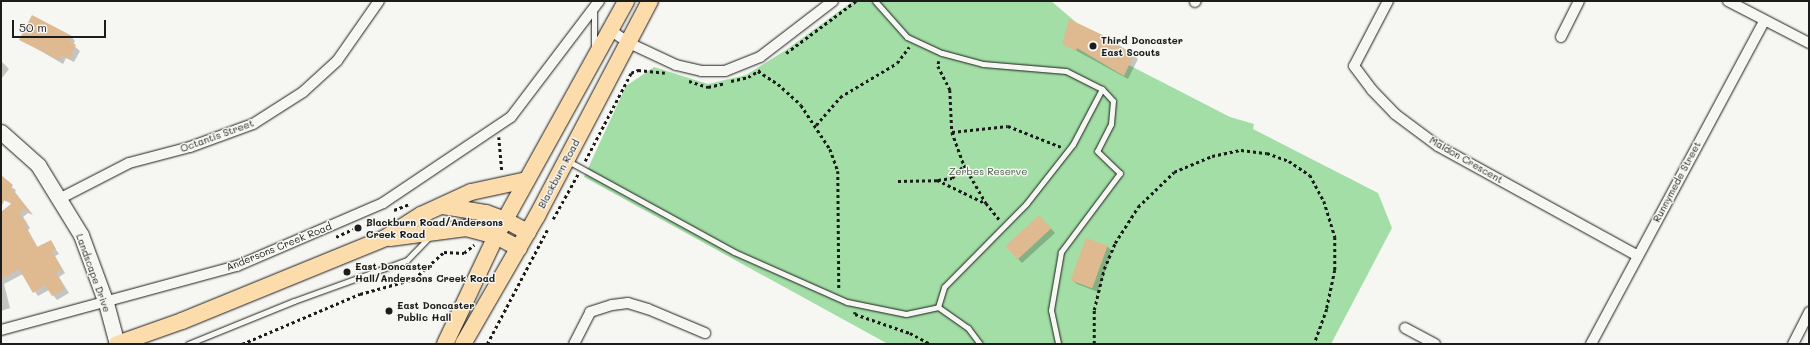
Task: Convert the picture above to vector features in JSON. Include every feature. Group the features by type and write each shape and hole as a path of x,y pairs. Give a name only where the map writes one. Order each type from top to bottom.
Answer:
{"main road":[{"path":"445,344 489,234 505,220 626,1"},
{"name":"Blackburn Road","path":"463,344 519,248 538,222 566,160 650,1"},
{"path":"118,344 182,321 385,238 421,215 471,192 527,180"},
{"path":"443,206 505,220 538,222"},
{"path":"385,238 435,230 466,228 489,234 519,248"}],"street":[{"name":"Octantis Street","path":"61,198 129,163 190,147 253,124 303,92 337,61 379,1"},
{"path":"610,30 629,43 676,65 701,71 724,71 760,57 833,1"},
{"name":"Maldon Crescent","path":"1388,1 1354,66 1372,90 1395,114 1438,146 1638,256"},
{"path":"1561,37 1579,1"},
{"path":"1728,1 1764,20 1808,40"},
{"name":"Andersons Creek Road","path":"1,330 106,303 237,266 383,203 511,117 597,4"},
{"name":"Runnymede Street","path":"1591,344 1764,20"},
{"name":"Landscape Drive","path":"1,132 38,165 61,198 81,235 106,303 118,344"},
{"path":"574,344 590,312 612,305 628,303 648,309 705,333"},
{"path":"1792,344 1809,312"},
{"path":"1405,328 1434,344"}],"lane":[{"path":"875,1 907,37 942,53 983,64 1066,71 1102,88 1113,101 1111,124 1097,151 1120,173 1061,252 1051,310 1058,344"},
{"path":"593,63 597,4"},
{"path":"938,307 944,287 1026,204 1068,150 1102,88"},
{"path":"566,160 734,252 855,304 906,314 938,307 968,328 980,344"},
{"path":"188,344 294,301 407,260 435,230"}],"path":[{"path":"816,125 840,97 897,63 912,39"},
{"path":"942,53 938,66 950,90 952,132 964,165 986,203 1005,226"},
{"path":"487,344 548,228 538,222 581,169 631,73 638,70 648,71"},
{"path":"758,71 778,84 801,104 816,125 830,149 838,171 839,290 856,296 855,314 910,333 931,344"},
{"path":"952,132 1008,126 1068,150"},
{"path":"498,127 504,186"},
{"path":"1094,344 1094,310 1104,269 1114,243 1138,207 1174,172 1212,156 1241,150 1267,153 1289,161 1310,176 1324,201 1335,237 1335,270 1327,309 1314,344"},
{"path":"898,181 952,178 964,165"},
{"path":"937,180 986,203"},
{"path":"242,344 360,294 414,279 444,252 468,252 489,234"}],"green space":[{"name":"Zerbes Reserve","path":"853,1 1051,1 1123,62 1230,117 1254,124 1253,129 1378,193 1392,228 1331,344 888,344 584,177 626,86 654,67 708,84 746,75 786,50"}],"building":[{"path":"32,15 72,36 69,41 76,45 69,59 62,55 59,60 19,40"},
{"name":"Third Doncaster East Scouts","path":"1069,19 1115,41 1114,44 1134,54 1124,76 1077,48 1076,51 1062,44"},
{"path":"1,175 13,185 11,188 32,214 24,209 19,213 27,223 25,225 37,247 51,240 56,249 52,251 62,269 56,272 65,289 52,296 45,285 33,293 19,269 1,279 1,212 12,203 5,199 1,207"},
{"path":"1039,215 1051,228 1018,260 1005,246"},
{"path":"1086,238 1108,246 1092,288 1071,280"}],"place":[{"name":"Third Doncaster East Scouts","path":"1093,46"},
{"name":"Blackburn Road/Andersons Creek Road","path":"358,228"},
{"name":"East Doncaster Hall/Andersons Creek Road","path":"347,272"},
{"name":"East Doncaster Public Hall","path":"389,311"}]}
